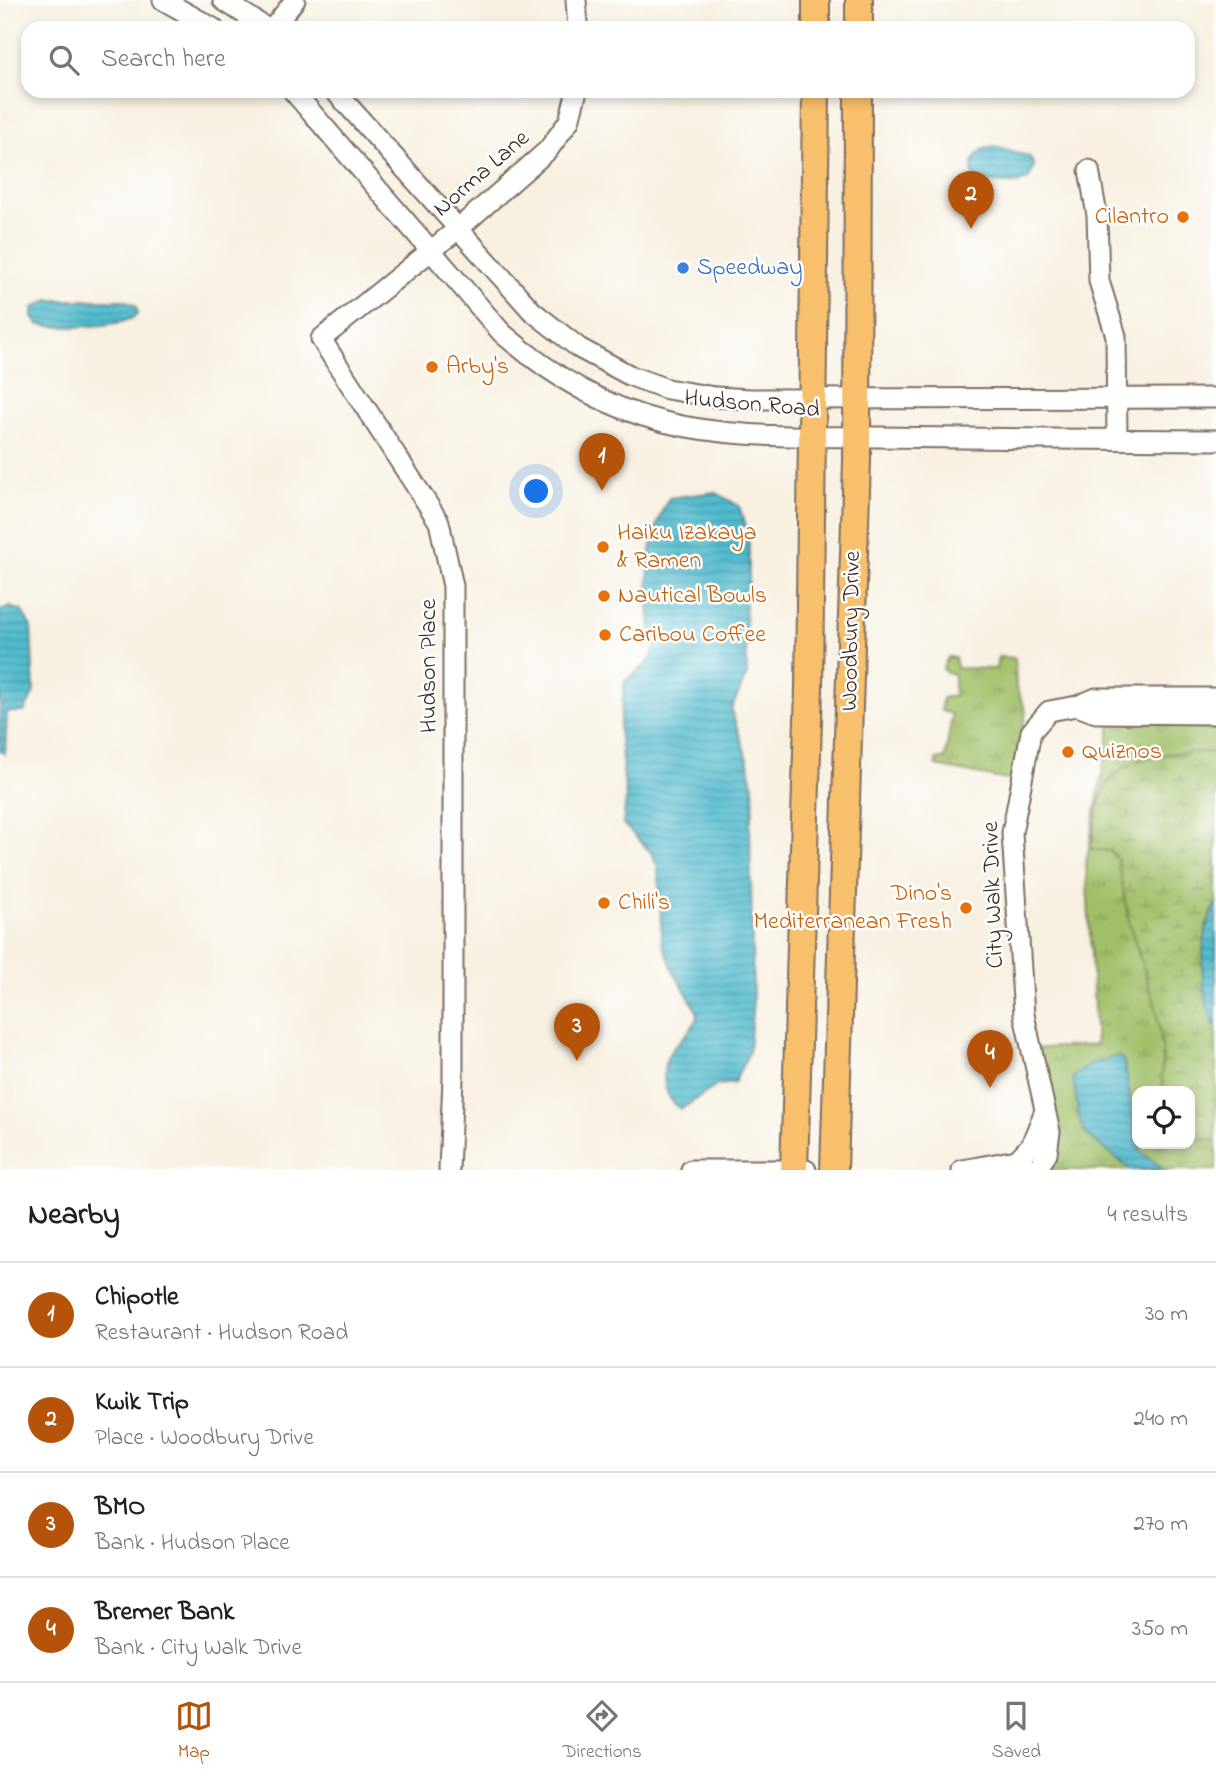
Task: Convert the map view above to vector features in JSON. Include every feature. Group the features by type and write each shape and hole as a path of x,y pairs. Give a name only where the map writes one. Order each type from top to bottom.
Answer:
{"main road":[{"path":"816,0 816,21"},
{"path":"859,0 859,21"},
{"name":"Woodbury Drive","path":"794,1170 813,436 816,98"},
{"name":"Woodbury Drive","path":"834,1170 848,792 858,399 858,98"}],"street":[{"path":"163,0 200,21"},
{"path":"223,0 254,21"},
{"path":"278,21 295,0"},
{"path":"576,0 578,21"},
{"name":"Hudson Road","path":"300,98 502,333 535,362 577,387 661,421 699,429 813,436 1216,440"},
{"name":"Hudson Road","path":"341,98 532,311 579,348 631,376 667,389 715,397 813,399 1216,398"},
{"name":"Norma Lane","path":"430,251 548,150 569,121 575,98"},
{"path":"1089,170 1097,220 1098,281 1115,333 1117,439"},
{"name":"Hudson Place","path":"430,251 321,339 439,522 453,586 453,1079 448,1122 449,1170"},
{"name":"City Walk Drive","path":"1029,1167 1031,1145 1044,1113 1024,1014 1013,826 1033,727 1053,709 1077,706 1096,698 1216,698"},
{"name":"City Walk Drive","path":"1077,706 1096,713 1216,714"},
{"path":"962,1170 1029,1167"},
{"path":"691,1170 807,1170"}],"green space":[{"path":"948,657 955,657 957,668 996,669 998,657 1015,658 1016,688 1026,711 1013,779 936,766 936,759 945,759 952,714 941,711 942,698 954,696 954,674 946,673 943,668"},
{"path":"1113,713 1216,714 1216,1170 1037,1170 1047,1153 1030,1049 1096,1045 1086,864"},
{"path":"1216,752 1216,903 1206,926 1203,966 1205,992 1216,1028 1216,1141 1195,1139 1195,1086 1162,1086 1162,1046 1156,1008 1129,923 1118,860 1110,851 1091,849 1101,798 1113,778 1138,761 1153,756"}],"water":[{"path":"995,146 1030,157 1034,166 1029,178 1018,184 975,181 972,169 975,158 988,147"},
{"path":"49,300 124,300 135,305 138,313 121,322 107,324 75,327 38,324 33,317 33,308"},
{"path":"715,492 739,506 749,537 749,597 745,601 747,674 731,710 745,751 754,796 750,823 753,1000 749,1052 734,1083 718,1085 681,1109 667,1092 664,1069 669,1054 690,1030 698,1013 674,972 662,942 658,868 651,852 623,824 626,799 619,730 625,681 648,663 654,651 649,573 654,534 660,515 669,498"},
{"path":"10,607 22,611 31,627 34,692 24,712 7,712 5,754 0,751 0,610"},
{"path":"1216,903 1216,1028 1206,998 1202,966 1206,933"},
{"path":"1118,1056 1124,1060 1132,1112 1132,1149 1140,1149 1165,1170 1131,1170 1085,1133 1079,1119 1073,1077 1089,1065"}],"place":[{"name":"Cilantro","path":"1183,217"},
{"name":"Kwik Trip","path":"971,229"},
{"name":"Speedway","path":"683,268"},
{"name":"Arby's","path":"432,367"},
{"name":"Chipotle","path":"602,491"},
{"name":"Haiku Izakaya & Ramen","path":"603,547"},
{"name":"Nautical Bowls","path":"604,596"},
{"name":"Caribou Coffee","path":"605,635"},
{"name":"Quiznos","path":"1068,752"},
{"name":"Chili's","path":"604,903"},
{"name":"Dino's Mediterranean Fresh","path":"966,908"},
{"name":"BMO","path":"577,1061"},
{"name":"Bremer Bank","path":"990,1088"}]}
